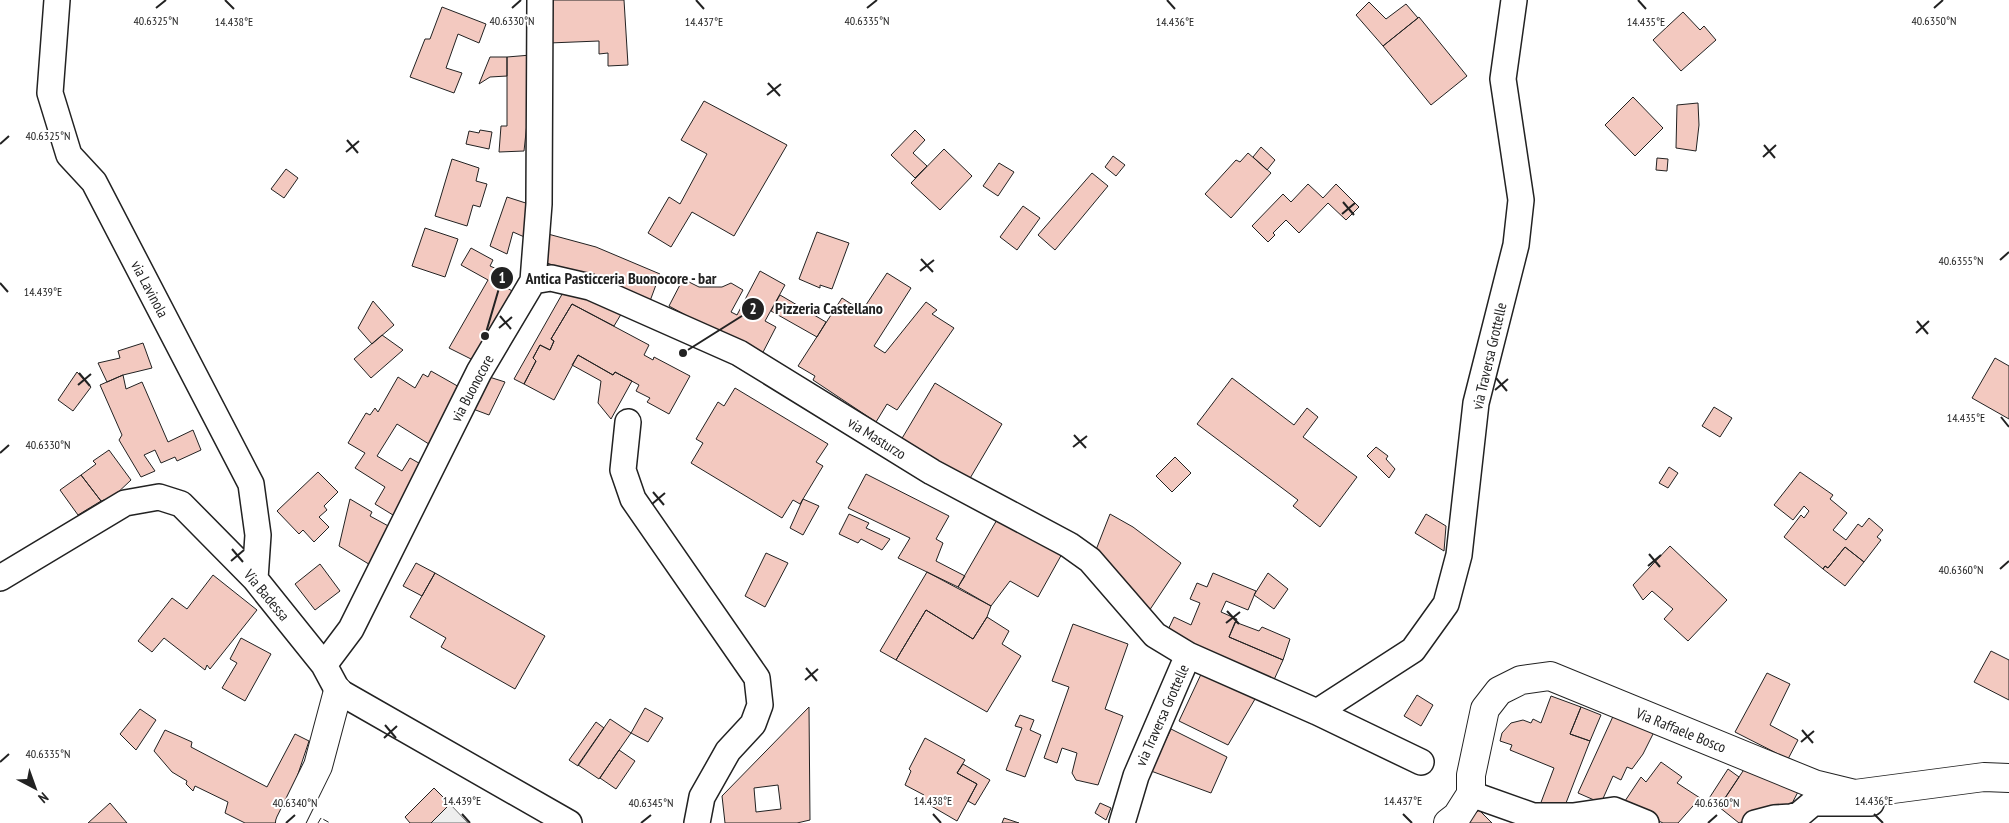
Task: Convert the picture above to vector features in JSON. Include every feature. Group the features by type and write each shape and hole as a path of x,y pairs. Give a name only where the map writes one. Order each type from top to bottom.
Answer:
{"street":[{"name":"via Lavinola","path":"57,0 50,93 69,155 94,182 251,484 258,535 255,579"},
{"name":"via Buonocore","path":"324,665 351,629 479,372 533,281 539,204 540,0"},
{"name":"via Traversa Grottelle","path":"1317,712 1413,650 1446,604 1459,555 1476,403 1516,245 1521,200 1503,79 1514,0"},
{"name":"via Masturzo","path":"533,281 551,278 590,287 738,353 932,472 1069,544 1090,560 1154,635 1188,655"},
{"path":"628,422 623,470 633,499 757,678 760,706 753,724 728,750 702,797 697,823"},
{"name":"Via Badessa","path":"0,578 125,503 159,497 181,504 255,579 324,665 338,690"},
{"name":"via Traversa Grottelle","path":"1122,823 1136,776 1188,655 1317,712 1421,762"},
{"name":"Via Raffaele Bosco","path":"1448,823 1457,816 1470,794 1471,774 1485,709 1499,691 1521,680 1550,676 1814,784 1855,794 1997,777"},
{"path":"290,823 318,766 338,690 569,823"},
{"path":"1756,823 1800,814 1813,803 1864,804 1936,793 1997,777"},
{"path":"1470,794 1482,800 1534,816 1573,816 1614,810 1646,823"}],"shaded area":[{"path":"450,804 468,823 431,823"}],"building":[{"path":"549,0 624,0 628,65 608,66 608,53 599,54 599,41 549,43"},
{"path":"1369,2 1386,19 1406,4 1418,18 1383,46 1356,15"},
{"path":"442,7 486,24 479,43 458,34 446,68 462,73 454,93 410,77 425,39 430,39"},
{"path":"1683,12 1700,30 1704,26 1716,40 1681,71 1653,40"},
{"path":"1419,17 1467,76 1431,105 1383,46"},
{"path":"531,55 524,151 499,152 501,126 507,126 507,57"},
{"path":"490,57 507,57 507,76 490,77 479,84"},
{"path":"1633,97 1663,128 1635,156 1605,125"},
{"path":"704,101 787,145 734,236 692,212 671,247 648,233 669,197 680,204 707,154 681,140"},
{"path":"1698,103 1699,125 1696,151 1676,148 1677,105"},
{"path":"480,130 492,132 489,149 466,144 469,131 479,133"},
{"path":"915,130 925,140 913,153 927,166 915,178 891,155"},
{"path":"1261,147 1275,160 1267,170 1253,157"},
{"path":"944,149 972,176 940,210 911,183"},
{"path":"1248,153 1271,173 1231,218 1205,194 1236,160 1240,162"},
{"path":"1113,156 1125,165 1116,176 1105,167"},
{"path":"1657,158 1668,159 1667,171 1656,170"},
{"path":"452,159 479,168 476,181 487,184 480,207 473,205 467,226 435,216"},
{"path":"999,163 1014,172 998,196 983,186"},
{"path":"286,169 298,178 284,198 271,189"},
{"path":"1092,173 1108,186 1055,250 1038,235"},
{"path":"1308,184 1323,198 1336,184 1359,207 1346,220 1328,203 1299,233 1286,220 1273,233 1275,235 1268,242 1252,226 1283,194 1291,202"},
{"path":"507,197 535,206 529,239 513,232 507,254 490,246"},
{"path":"1023,206 1040,218 1017,250 1000,237"},
{"path":"425,228 458,239 445,277 412,266"},
{"path":"817,232 849,243 832,289 820,285 820,288 799,279"},
{"path":"548,234 596,247 660,274 650,301 539,260"},
{"path":"471,248 493,260 490,266 508,274 502,285 519,295 477,362 449,348 488,280 461,265"},
{"path":"760,271 785,285 765,321 776,327 761,356 669,306 683,279 699,287 722,287 731,283 743,290 731,312 737,315"},
{"path":"887,273 911,288 874,346 885,353 926,302 937,310 932,314 954,328 897,410 887,404 876,422 813,380 815,376 798,366 842,298 862,311"},
{"path":"565,289 623,311 614,326 572,304 551,339 554,341 550,350 540,345 533,358 536,361 524,384 514,379"},
{"path":"780,295 826,322 817,337 771,311"},
{"path":"373,301 394,325 372,344 358,328"},
{"path":"572,304 649,345 644,355 653,360 654,357 690,376 669,414 647,402 650,398 636,391 639,385 615,372 613,375 578,355 554,400 524,384 536,361 533,358 540,345 550,350 554,341 551,339"},
{"path":"382,335 403,350 371,378 354,359"},
{"path":"143,343 152,368 123,375 107,382 98,363 120,358 118,351"},
{"path":"578,355 613,375 615,372 632,381 611,419 598,403 601,381 572,365"},
{"path":"1995,358 2009,366 2009,419 1972,398"},
{"path":"431,371 461,388 432,446 397,424 377,456 402,471 410,458 424,466 393,515 375,504 385,487 355,468 365,453 348,443 366,413 370,415 375,408 378,412 398,377 415,388 423,374 428,377"},
{"path":"77,372 91,387 73,411 58,400"},
{"path":"123,375 126,389 142,382 168,442 193,430 201,450 177,461 175,457 161,463 155,450 144,455 155,471 141,477 119,440 122,435 100,385"},
{"path":"483,375 505,382 489,415 465,406"},
{"path":"1232,378 1294,425 1307,408 1318,417 1303,437 1357,477 1320,527 1293,506 1298,500 1197,424"},
{"path":"935,383 1002,424 969,480 901,440"},
{"path":"735,388 828,444 816,462 823,466 800,504 793,500 782,518 691,463 703,443 696,439 718,402 724,406"},
{"path":"1714,407 1732,418 1720,437 1702,426"},
{"path":"1376,447 1388,456 1386,459 1395,469 1389,478 1367,456"},
{"path":"109,450 131,480 113,497 101,501 81,475 96,464 93,461"},
{"path":"1175,457 1191,473 1172,492 1156,476"},
{"path":"1669,467 1678,473 1668,488 1659,483"},
{"path":"318,472 338,492 324,506 327,510 319,517 329,527 314,542 303,530 299,534 277,511"},
{"path":"1800,472 1833,495 1830,499 1847,513 1833,530 1846,540 1858,524 1862,527 1869,518 1883,530 1877,537 1881,540 1864,562 1845,547 1828,568 1825,566 1823,569 1784,537 1801,515 1804,518 1809,511 1804,506 1793,520 1774,505"},
{"path":"866,474 949,516 936,539 943,543 936,561 965,576 958,587 898,558 910,538 848,508"},
{"path":"81,475 101,501 78,515 60,490"},
{"path":"350,499 372,512 370,516 392,528 372,566 339,546"},
{"path":"803,499 819,506 803,535 790,528"},
{"path":"849,514 869,523 866,528 890,539 882,550 861,539 858,543 839,534"},
{"path":"1110,514 1133,527 1181,563 1145,617 1094,555"},
{"path":"1426,514 1446,526 1444,551 1415,533"},
{"path":"998,518 1063,552 1038,597 1010,581 991,606 958,587"},
{"path":"1670,546 1727,600 1688,641 1664,619 1673,609 1652,591 1643,600 1633,585"},
{"path":"1845,547 1864,562 1845,586 1823,569 1825,566 1828,568"},
{"path":"766,553 788,563 765,607 745,596"},
{"path":"416,563 435,573 422,596 403,586"},
{"path":"320,564 340,591 315,610 295,584"},
{"path":"927,572 991,606 987,617 973,639 926,610 896,660 880,651"},
{"path":"435,573 545,636 515,689 441,647 446,638 410,617"},
{"path":"1213,573 1256,591 1248,610 1226,601 1221,612 1237,619 1229,637 1283,660 1273,682 1166,634 1174,617 1191,625 1200,603 1190,599 1197,583 1207,587"},
{"path":"1268,573 1288,589 1274,609 1254,595"},
{"path":"213,575 257,610 210,669 207,665 205,670 164,638 152,652 138,641 172,598 187,609"},
{"path":"926,610 973,639 987,617 1009,631 1002,644 1021,656 987,712 896,660"},
{"path":"1235,622 1259,631 1262,627 1290,639 1283,660 1229,637"},
{"path":"1073,624 1128,644 1105,709 1123,716 1098,785 1076,780 1072,773 1077,753 1062,748 1057,763 1044,758 1069,687 1052,681"},
{"path":"241,638 271,654 245,701 222,688 237,663 230,659"},
{"path":"1991,651 2009,660 2009,700 1974,682"},
{"path":"1203,670 1258,694 1228,745 1179,721"},
{"path":"1767,673 1790,684 1770,725 1798,740 1788,759 1735,732"},
{"path":"1417,695 1433,705 1421,726 1404,716"},
{"path":"1551,696 1581,707 1570,734 1590,741 1566,803 1540,805 1554,768 1510,750 1512,745 1500,741 1502,733 1511,723 1523,720 1531,723 1533,719 1541,723"},
{"path":"809,707 810,820 797,823 725,823 722,796","holes":["778,785 781,809 756,812 754,788"]},
{"path":"1581,707 1601,715 1590,741 1570,734"},
{"path":"645,708 663,718 648,742 631,733"},
{"path":"140,709 156,720 136,750 120,734"},
{"path":"1615,712 1655,730 1643,754 1632,769 1627,767 1621,780 1613,776 1601,803 1578,793"},
{"path":"1020,715 1034,720 1030,730 1041,735 1025,777 1006,770 1022,728 1015,726"},
{"path":"610,719 631,733 599,779 578,765"},
{"path":"596,722 604,728 578,766 569,760"},
{"path":"1171,729 1227,757 1211,793 1151,771"},
{"path":"165,730 192,742 191,747 267,787 295,734 309,741 296,780 299,781 276,823 245,823 225,813 228,802 195,786 193,791 186,784 187,781 172,772 154,751"},
{"path":"925,738 965,760 957,773 977,784 957,821 921,800 924,795 905,785 911,771 909,769"},
{"path":"619,750 635,761 616,789 600,778"},
{"path":"1661,762 1682,777 1677,783 1700,798 1678,823 1663,823 1623,804 1641,777 1646,782"},
{"path":"963,764 990,780 975,805 968,801 977,784 957,773"},
{"path":"1745,768 1799,790 1787,813 1765,807 1762,812 1739,823 1719,807"},
{"path":"1728,769 1739,777 1719,807 1708,800"},
{"path":"434,788 450,804 431,823 410,823 405,817"},
{"path":"110,803 127,823 88,823"},
{"path":"1100,803 1111,808 1106,820 1095,813"},
{"path":"1479,810 1492,823 1466,823"},
{"path":"1004,818 1019,823 1002,823"}],"fence":[{"path":"318,823 321,818 330,823"}],"place":[{"name":"Antica Pasticceria Buonocore - bar","path":"485,336"},
{"name":"Pizzeria Castellano","path":"683,353"}]}
